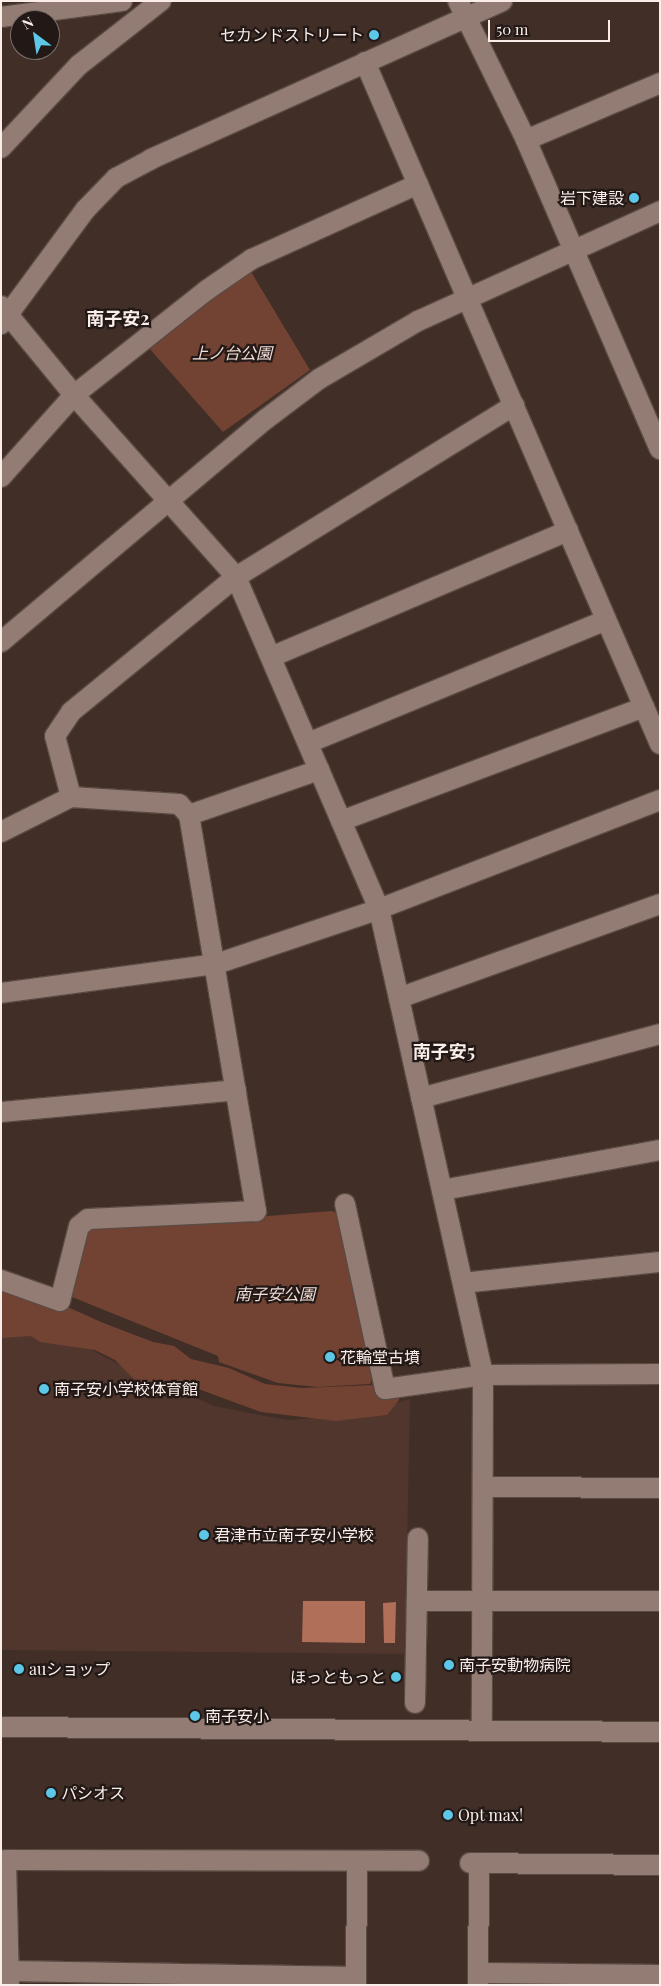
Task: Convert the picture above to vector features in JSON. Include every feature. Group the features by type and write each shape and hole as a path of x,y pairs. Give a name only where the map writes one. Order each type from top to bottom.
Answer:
{"street":[{"path":"1,17 122,1"},
{"path":"1,148 79,66 161,1"},
{"path":"482,1730 484,1376 379,909 236,577 4,316 85,210 116,178 151,158 365,62 462,9 502,1"},
{"path":"462,9 526,140 660,449"},
{"path":"365,62 660,744"},
{"path":"526,140 660,83"},
{"path":"1,477 74,395 207,290 252,258 418,184"},
{"path":"1,642 266,419 319,379 418,321 660,212"},
{"path":"71,797 55,736 71,712 236,577 514,405"},
{"path":"271,657 568,531"},
{"path":"308,743 606,620"},
{"path":"341,821 644,707"},
{"path":"189,815 319,770"},
{"path":"1,832 71,797 179,804 189,815 216,964 256,1211 88,1219 79,1226 60,1301 1,1280"},
{"path":"1,993 216,964 379,909 660,800"},
{"path":"399,998 660,904"},
{"path":"421,1098 660,1034"},
{"path":"1,1112 236,1090"},
{"path":"442,1190 660,1150"},
{"path":"345,1204 385,1389 484,1376 660,1374"},
{"path":"463,1283 660,1262"},
{"path":"483,1487 660,1488"},
{"path":"416,1703 418,1538"},
{"path":"417,1601 660,1601"},
{"path":"1,1727 660,1732"},
{"path":"357,1862 356,1981 9,1978 6,1860 419,1861"},
{"path":"660,1865 475,1863 478,1979 660,1975"}],"shaded area":[{"name":"君津市立南子安小学校","path":"1,1330 64,1335 116,1363 214,1406 287,1420 355,1415 410,1399 405,1654 1,1650"},
{"path":"303,1601 365,1601 365,1643 302,1642"},
{"path":"396,1602 395,1643 384,1643 383,1603"}],"green space":[{"name":"上ノ台公園","path":"250,270 310,370 223,432 149,348 199,306"},
{"name":"南子安公園","path":"332,1211 341,1216 373,1378 370,1384 318,1387 278,1383 219,1362 218,1356 72,1297 71,1283 84,1230"},
{"path":"1,1277 101,1322 153,1342 174,1346 191,1359 229,1368 265,1384 301,1388 375,1385 398,1393 399,1400 387,1415 336,1421 261,1412 174,1380 139,1384 115,1360 95,1350 40,1342 31,1336 1,1338"}],"place":[{"name":"セカンドストリート","path":"374,35"},
{"name":"岩下建設","path":"634,198"},
{"name":"花輪堂古墳","path":"330,1357"},
{"name":"南子安小学校体育館","path":"44,1389"},
{"name":"君津市立南子安小学校","path":"204,1535"},
{"name":"南子安動物病院","path":"449,1665"},
{"name":"auショップ","path":"19,1669"},
{"name":"ほっともっと","path":"396,1677"},
{"name":"南子安小","path":"195,1716"},
{"name":"パシオス","path":"51,1793"},
{"name":"Opt max!","path":"448,1815"}],"district":[{"name":"南子安2","path":"118,318"},
{"name":"南子安5","path":"444,1051"}]}
